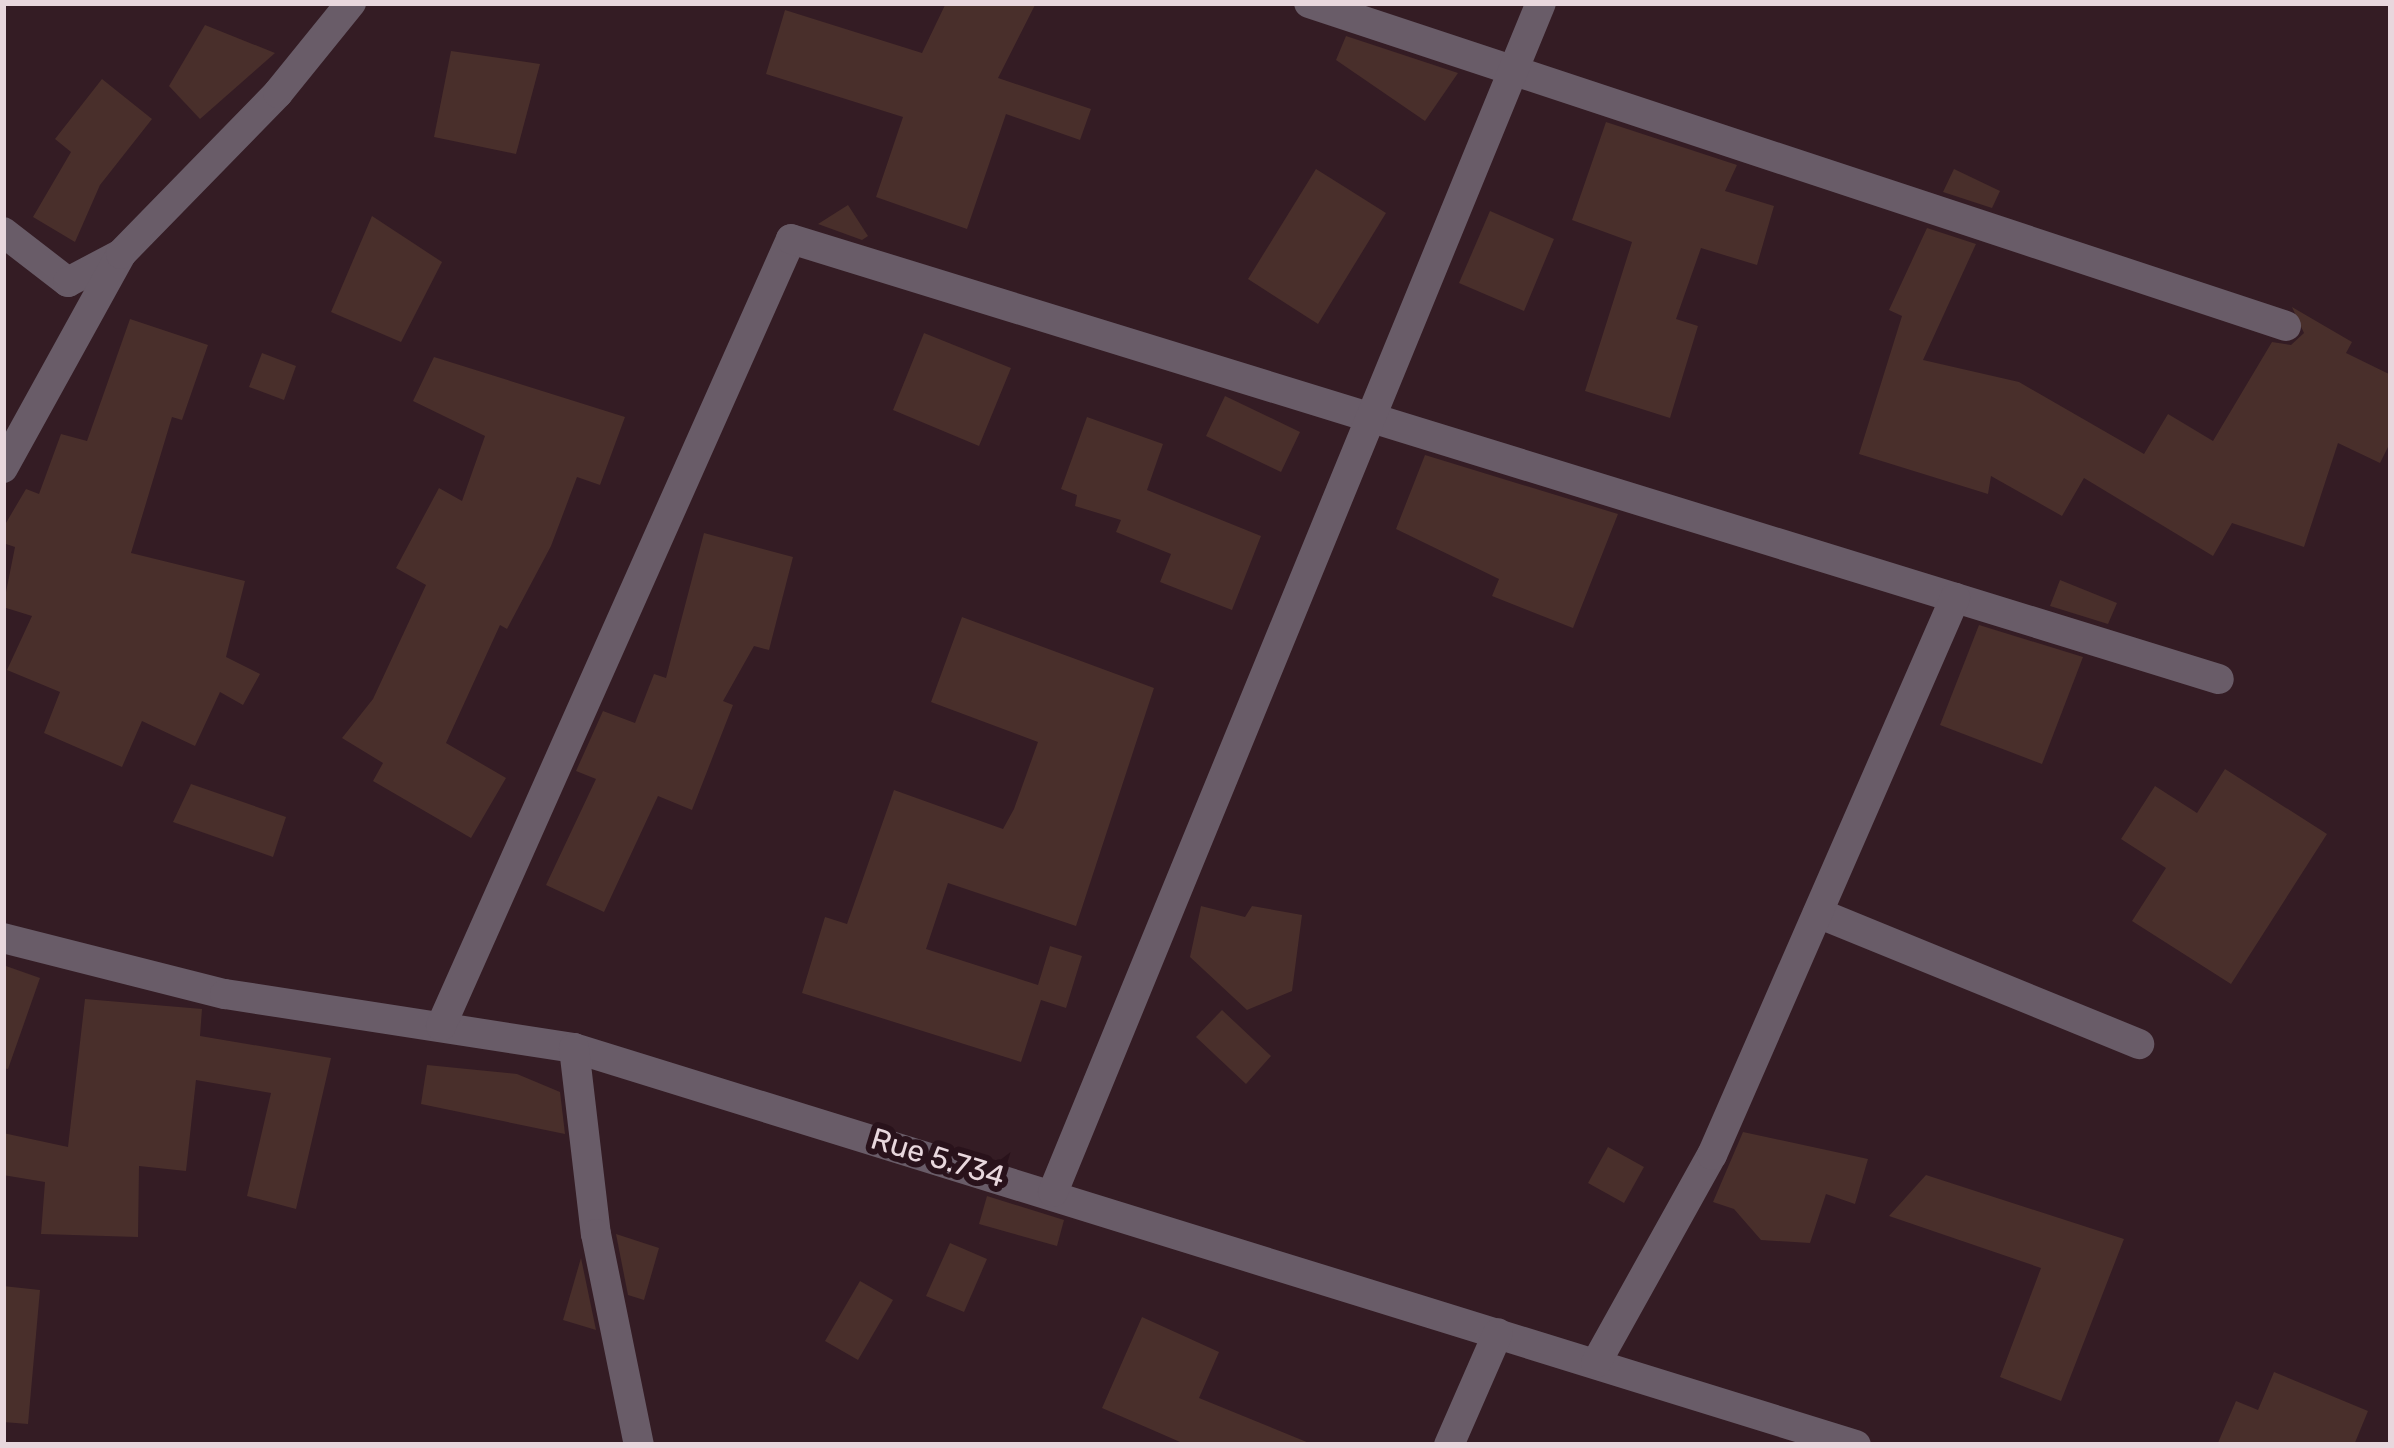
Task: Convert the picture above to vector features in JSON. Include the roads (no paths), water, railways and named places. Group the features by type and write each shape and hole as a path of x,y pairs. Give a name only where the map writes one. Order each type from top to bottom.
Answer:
{"street":[{"path":"3,468 121,254 278,93 351,3"},
{"path":"1309,3 2286,326"},
{"path":"1054,1192 1541,3"},
{"path":"3,232 68,282 121,254"},
{"path":"441,1026 791,239 2218,679"},
{"path":"1596,1363 1712,1155 1955,598"},
{"path":"1818,913 2139,1044"},
{"name":"Rue 5.734","path":"3,938 225,994 574,1048 1054,1192 1856,1445"},
{"path":"574,1048 596,1234 640,1445"},
{"path":"1449,1445 1498,1333"}]}
